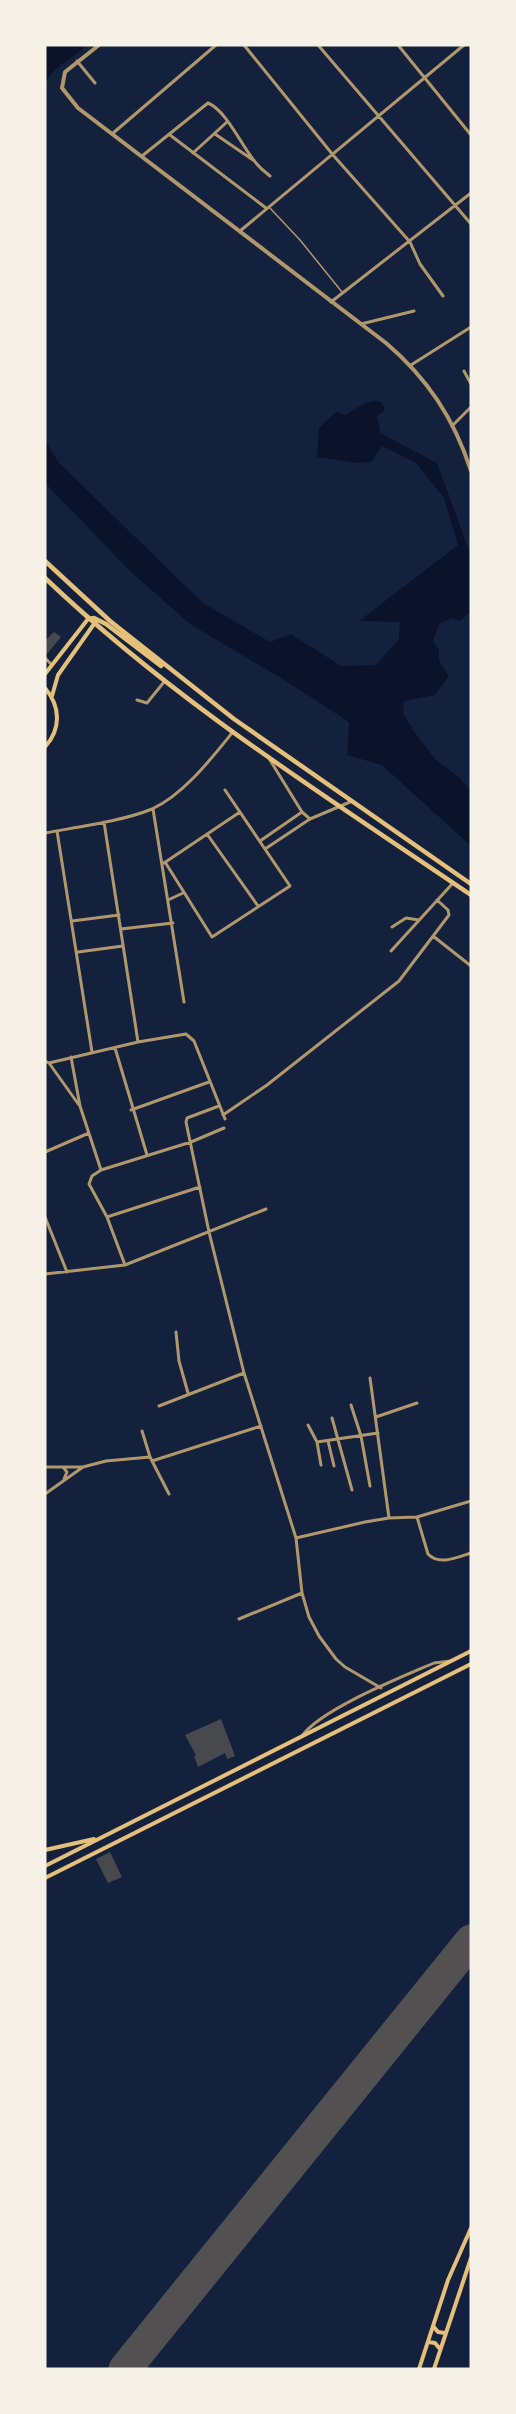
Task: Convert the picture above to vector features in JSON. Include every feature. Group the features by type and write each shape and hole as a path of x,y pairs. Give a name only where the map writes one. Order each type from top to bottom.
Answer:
{"main road":[{"path":"45,561 91,604 172,672 285,756 471,884"},
{"path":"45,578 164,682 232,733 471,895"},
{"path":"52,696 58,675 92,620 91,604"},
{"path":"45,674 92,620"},
{"path":"92,620 106,624 156,663 172,672"},
{"path":"45,688 52,696 58,716 53,737 45,747"},
{"path":"277,764 282,762 285,756"},
{"path":"45,1866 126,1823 471,1651"},
{"path":"45,1878 471,1664"},
{"path":"304,1735 309,1745"},
{"path":"126,1823 131,1829 131,1835"},
{"path":"45,1850 101,1838"},
{"path":"419,2369 448,2280 471,2229"},
{"path":"434,2369 471,2258"},
{"path":"432,2326 438,2332 445,2332"},
{"path":"428,2342 435,2343 440,2349"}],"street":[{"path":"99,45 65,72 62,88 68,97 112,134 411,364 435,395 453,425 470,461 471,471"},
{"path":"112,134 216,45"},
{"path":"244,45 333,154 410,242 420,264 443,296"},
{"path":"318,45 471,224"},
{"path":"398,45 471,135"},
{"path":"239,232 464,45"},
{"path":"77,61 95,83"},
{"path":"142,156 205,104 211,103 228,122 255,162"},
{"path":"193,153 228,122"},
{"path":"169,134 267,207"},
{"path":"215,134 255,162 270,176"},
{"path":"331,302 471,193"},
{"path":"361,324 414,311"},
{"path":"411,364 471,327"},
{"path":"464,371 471,384"},
{"path":"453,425 471,407"},
{"path":"45,658 53,666"},
{"path":"137,700 142,704 150,700 164,682"},
{"path":"45,833 104,822 153,808 190,782 232,733"},
{"path":"270,758 302,812 310,819"},
{"path":"163,863 212,937 290,886 225,790"},
{"path":"265,849 310,819 350,802"},
{"path":"153,808 184,1002"},
{"path":"163,863 240,812"},
{"path":"260,841 302,812"},
{"path":"104,822 138,1042"},
{"path":"57,831 78,952 92,1052"},
{"path":"207,834 258,907"},
{"path":"391,951 453,883"},
{"path":"168,900 184,893"},
{"path":"80,1106 47,1062 180,1034 191,1036 224,1117 399,981 449,915 448,910 437,900"},
{"path":"72,921 119,915"},
{"path":"392,927 406,918 419,920"},
{"path":"121,929 173,923"},
{"path":"433,936 471,966"},
{"path":"78,952 124,946"},
{"path":"115,1047 131,1110 147,1155"},
{"path":"70,1057 80,1106 100,1170"},
{"path":"131,1110 209,1082"},
{"path":"219,1106 185,1119 209,1232 244,1373 296,1538 302,1593 309,1617 336,1659 351,1671 381,1688"},
{"path":"125,1265 106,1217 89,1184 92,1176 100,1170 191,1142 224,1128"},
{"path":"45,1152 89,1133"},
{"path":"106,1217 200,1187"},
{"path":"45,1274 125,1265 266,1209"},
{"path":"45,1217 67,1272"},
{"path":"176,1332 179,1361 188,1394"},
{"path":"159,1406 244,1373"},
{"path":"370,1378 390,1518"},
{"path":"376,1417 417,1402"},
{"path":"351,1405 361,1436 370,1486"},
{"path":"332,1418 340,1440 352,1490"},
{"path":"308,1425 317,1442 321,1465"},
{"path":"152,1461 261,1426"},
{"path":"142,1431 150,1457 169,1494"},
{"path":"317,1442 378,1433"},
{"path":"328,1441 334,1466"},
{"path":"45,1467 84,1467 106,1461 150,1457"},
{"path":"63,1467 67,1472 64,1481"},
{"path":"45,1494 84,1467"},
{"path":"296,1538 390,1518 417,1517 471,1501"},
{"path":"417,1517 428,1554 431,1557 439,1560 451,1559 471,1553"},
{"path":"239,1619 302,1593"},
{"path":"304,1735 321,1718 353,1701 438,1661 450,1661"},
{"path":"353,1701 357,1708"}],"lane":[{"path":"267,207 300,240 343,293"}],"water":[{"path":"45,45 88,45 57,68 45,82"},
{"path":"376,401 382,403 385,410 377,416 380,433 437,463 471,556 471,612 459,621 453,618 440,623 433,640 439,650 439,661 449,676 435,695 404,701 403,713 435,759 460,778 471,791 471,846 382,765 347,755 349,722 286,681 190,624 130,571 45,483 45,440 59,463 203,603 270,642 291,634 341,666 376,665 399,639 400,622 359,621 458,545 444,498 416,463 382,446 371,462 357,463 317,457 319,428 336,412 345,415 365,403"}],"building":[{"path":"54,632 61,637 47,654 45,637 47,639"},
{"path":"221,1719 235,1756 227,1759 225,1753 198,1767 194,1756 196,1755 185,1735"},
{"path":"110,1852 122,1877 108,1883 96,1859"}],"runway":[{"path":"125,2369 471,1941"}]}
